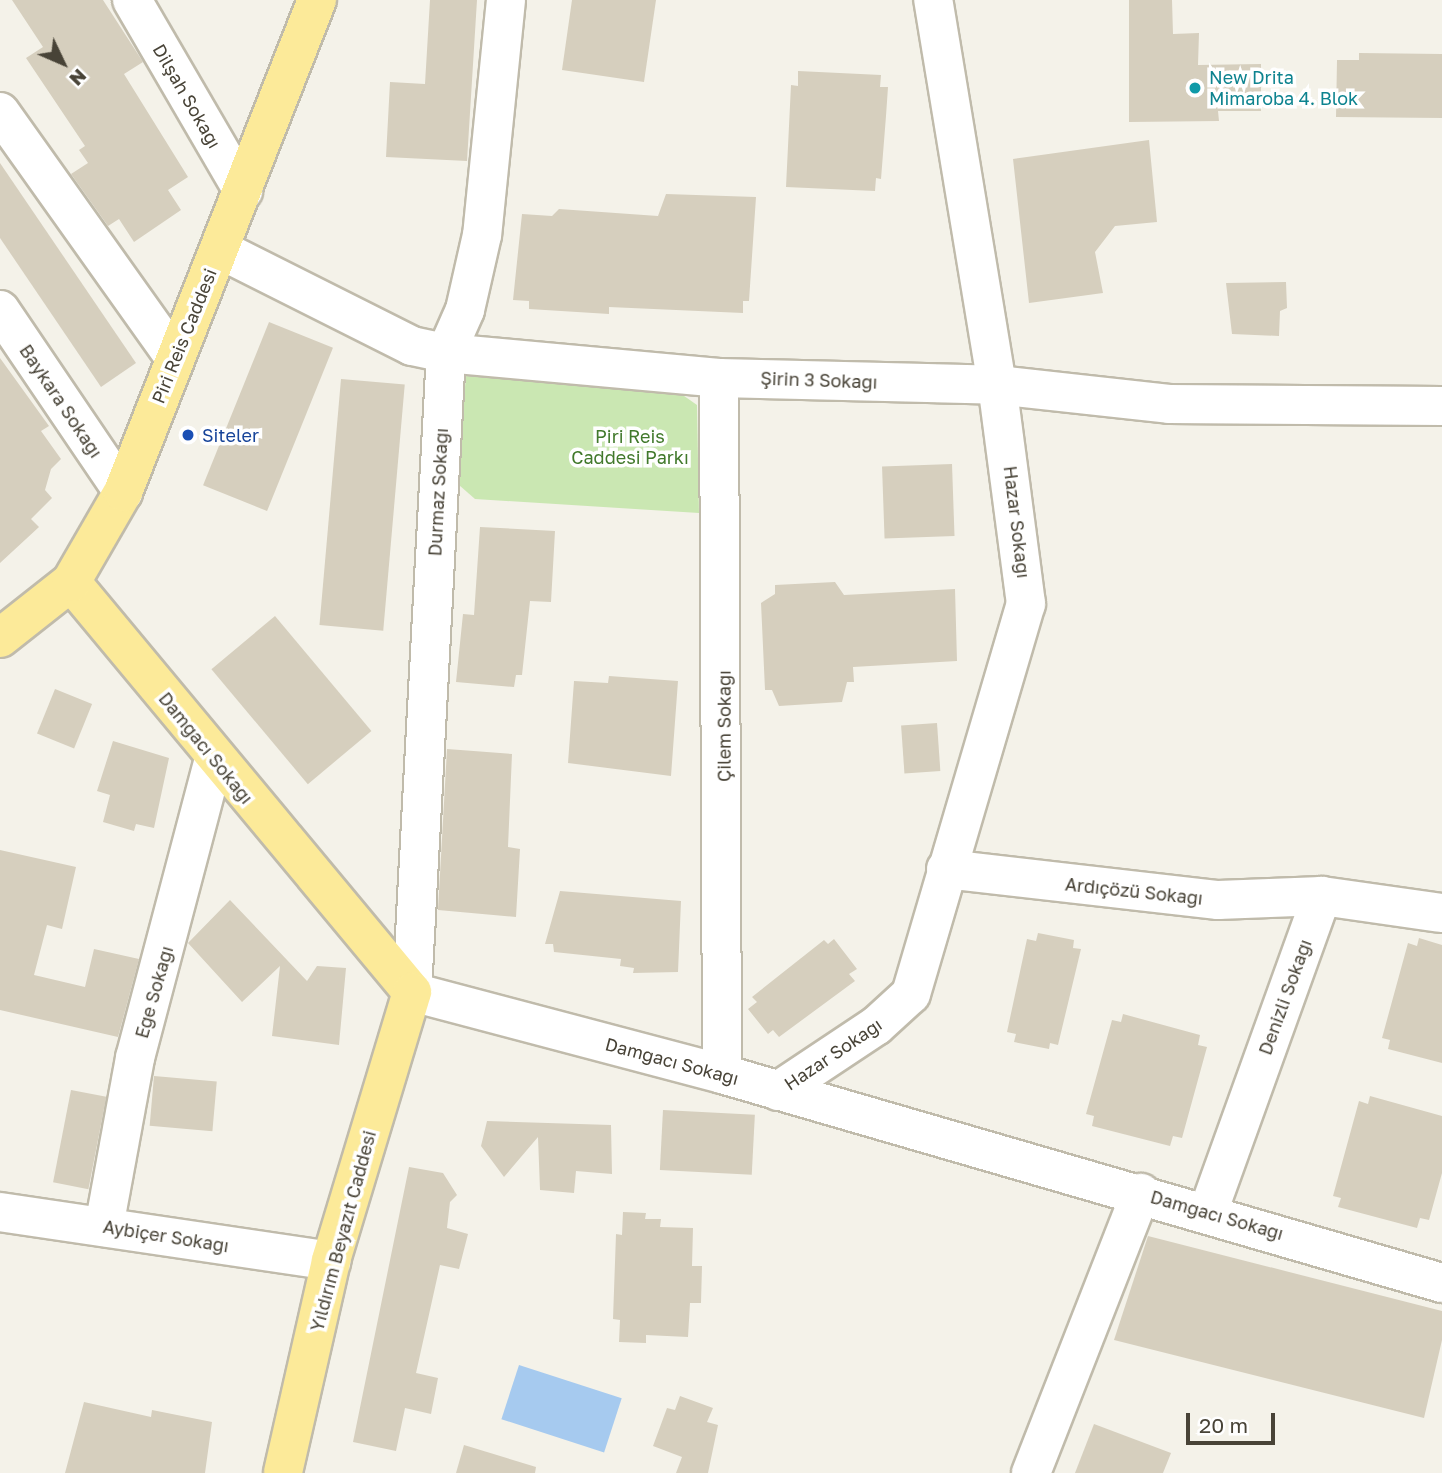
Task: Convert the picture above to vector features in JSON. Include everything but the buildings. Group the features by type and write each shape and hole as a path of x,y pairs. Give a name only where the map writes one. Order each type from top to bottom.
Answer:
{"main road":[{"name":"Piri Reis Caddesi","path":"0,638 71,582 122,492 317,0"},
{"name":"Damgacı Sokağı","path":"71,582 214,760 412,992"},
{"name":"Yıldırım Beyazıt Caddesi","path":"283,1473 331,1261 412,992"}],"street":[{"name":"Dilşah Sokağı","path":"132,0 243,191"},
{"name":"Durmaz Sokağı","path":"412,992 446,353 465,310 482,235 506,0"},
{"name":"Hazar Sokağı","path":"778,1091 876,1026 911,994 1026,604 997,385 933,0"},
{"path":"0,112 174,357"},
{"name":"Şirin 3 Sokağı","path":"219,249 412,346 446,353 719,377 997,385 1169,404 1442,406"},
{"name":"Baykara Sokağı","path":"0,310 122,492"},
{"name":"Çilem Sokağı","path":"719,377 722,1074"},
{"name":"Ege Sokağı","path":"104,1227 135,1058 214,760"},
{"name":"Ardıçözü Sokağı","path":"946,869 1218,900 1322,896"},
{"path":"1322,896 1442,913"},
{"name":"Denizli Sokağı","path":"1208,1212 1322,896"},
{"name":"Damgacı Sokağı","path":"412,992 722,1074 1208,1212 1442,1283"},
{"path":"1031,1473 1141,1193"},
{"name":"Aybiçer Sokağı","path":"0,1213 331,1261"}],"green space":[{"name":"Piri Reis Caddesi Parkı","path":"466,376 677,391 697,405 699,513 475,499 459,485 457,475"}],"water":[{"path":"519,1365 622,1398 604,1453 501,1419"}],"place":[{"name":"New Drita Mimaroba 4. Blok","path":"1195,88"},
{"name":"Siteler","path":"188,435"}]}
